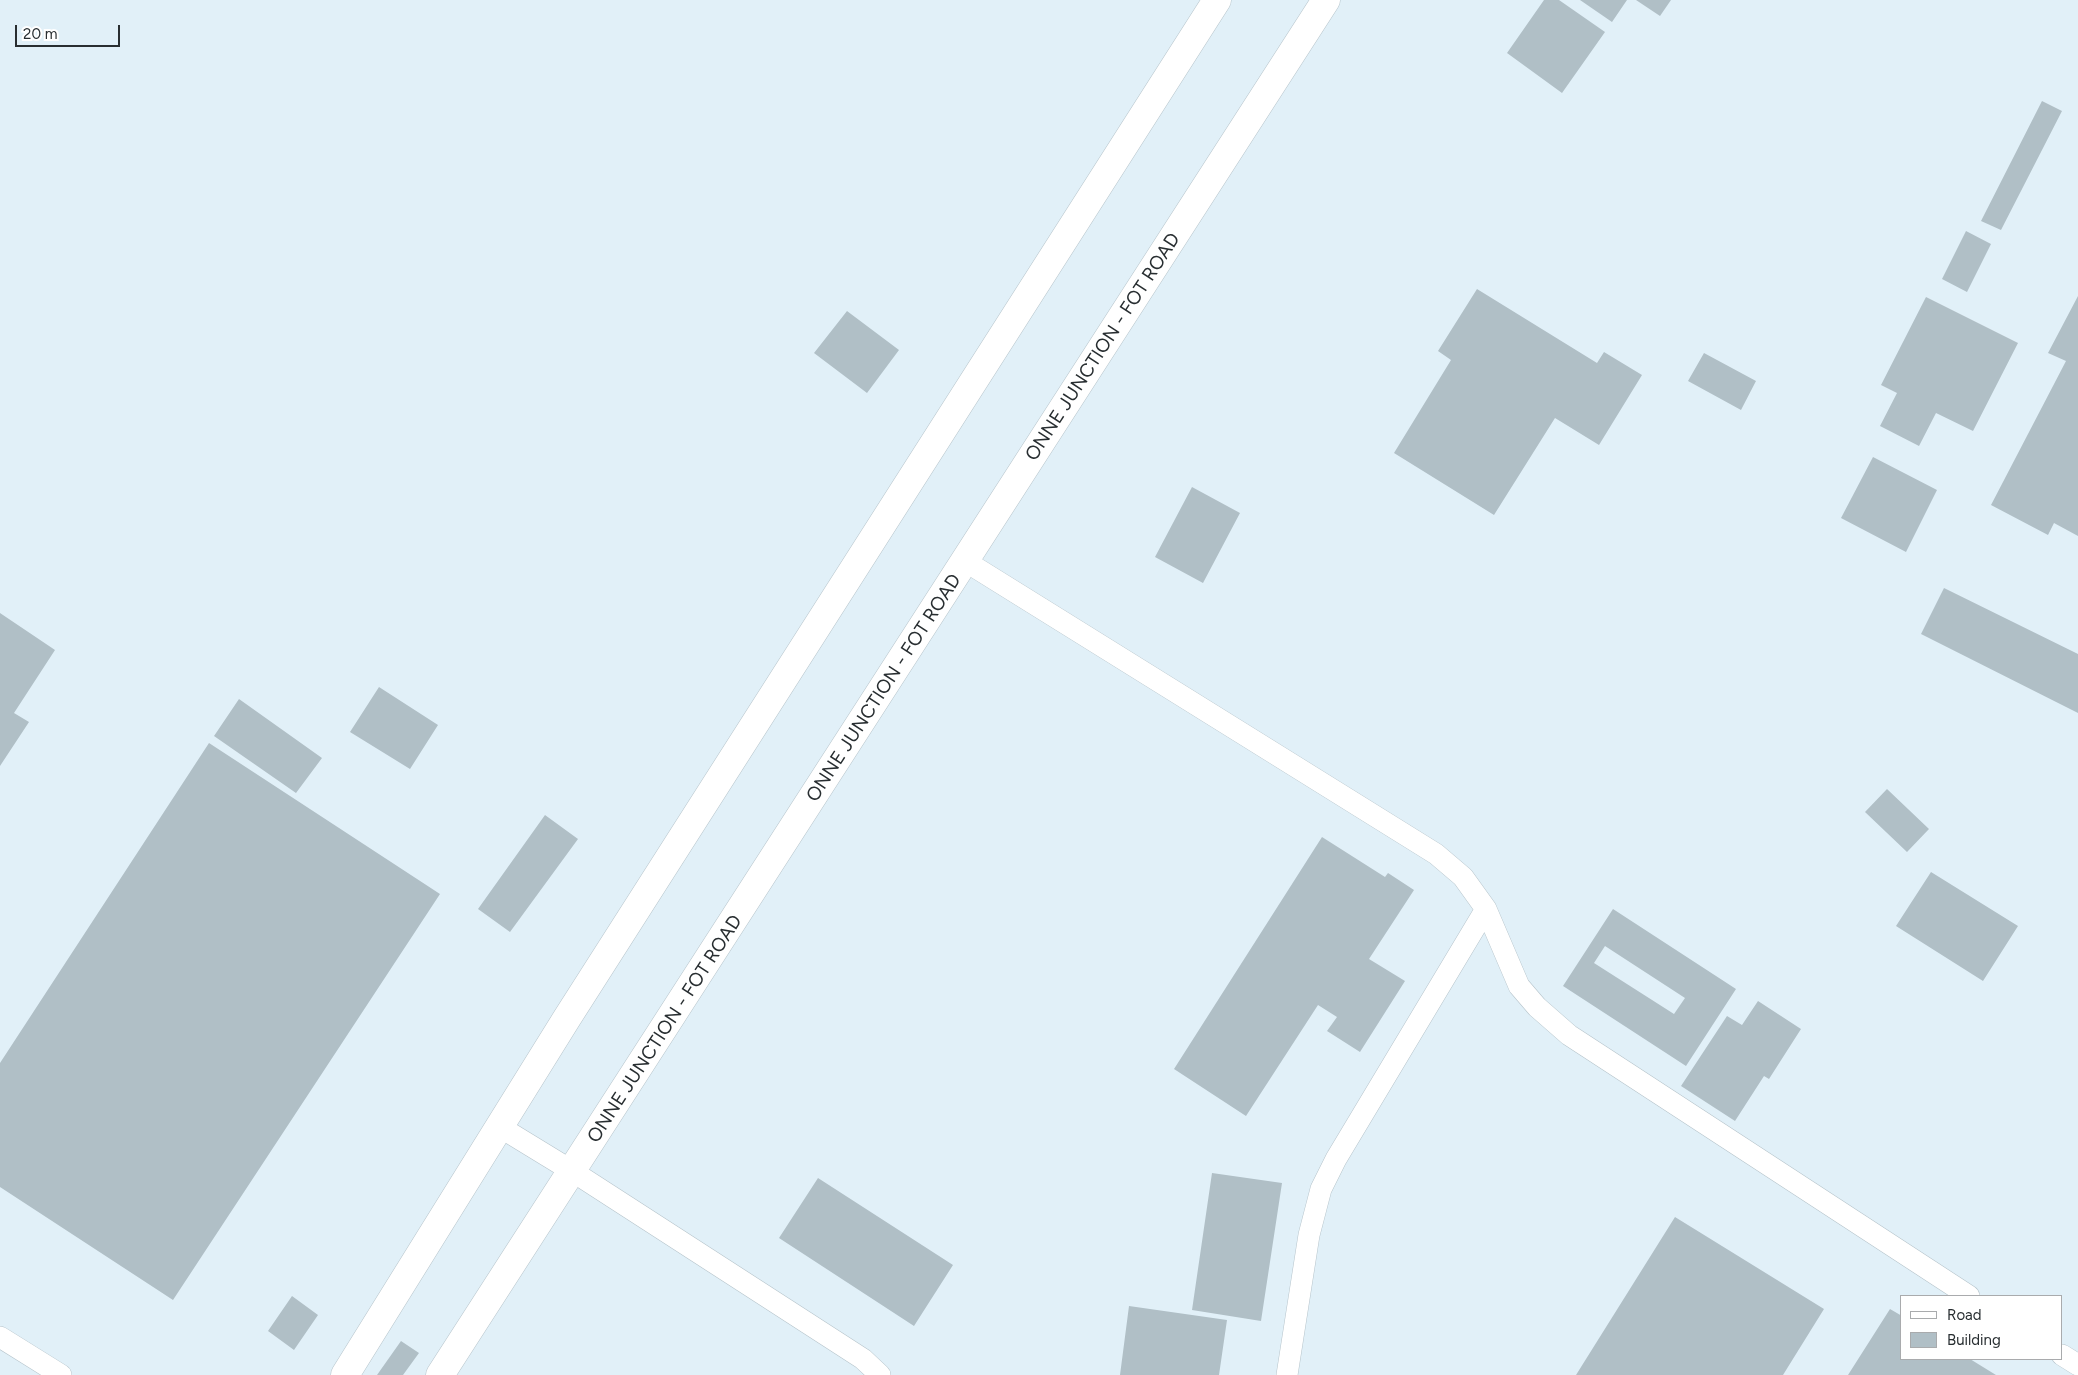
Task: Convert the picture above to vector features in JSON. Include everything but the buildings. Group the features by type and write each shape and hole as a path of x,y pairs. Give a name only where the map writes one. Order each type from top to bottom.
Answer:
{"street":[{"path":"345,1375 500,1127 1217,0"},
{"name":"ONNE JUNCTION - FOT ROAD","path":"440,1375 1326,0"}],"lane":[{"path":"965,561 1436,854 1463,877 1486,909 1519,986 1537,1007 1569,1035 1967,1295"},
{"path":"1287,1375 1309,1235 1321,1188 1336,1159 1486,909"},
{"path":"500,1127 572,1171 863,1359 880,1375"},
{"path":"0,1337 61,1375"},
{"path":"2063,1356 2078,1365"}]}
